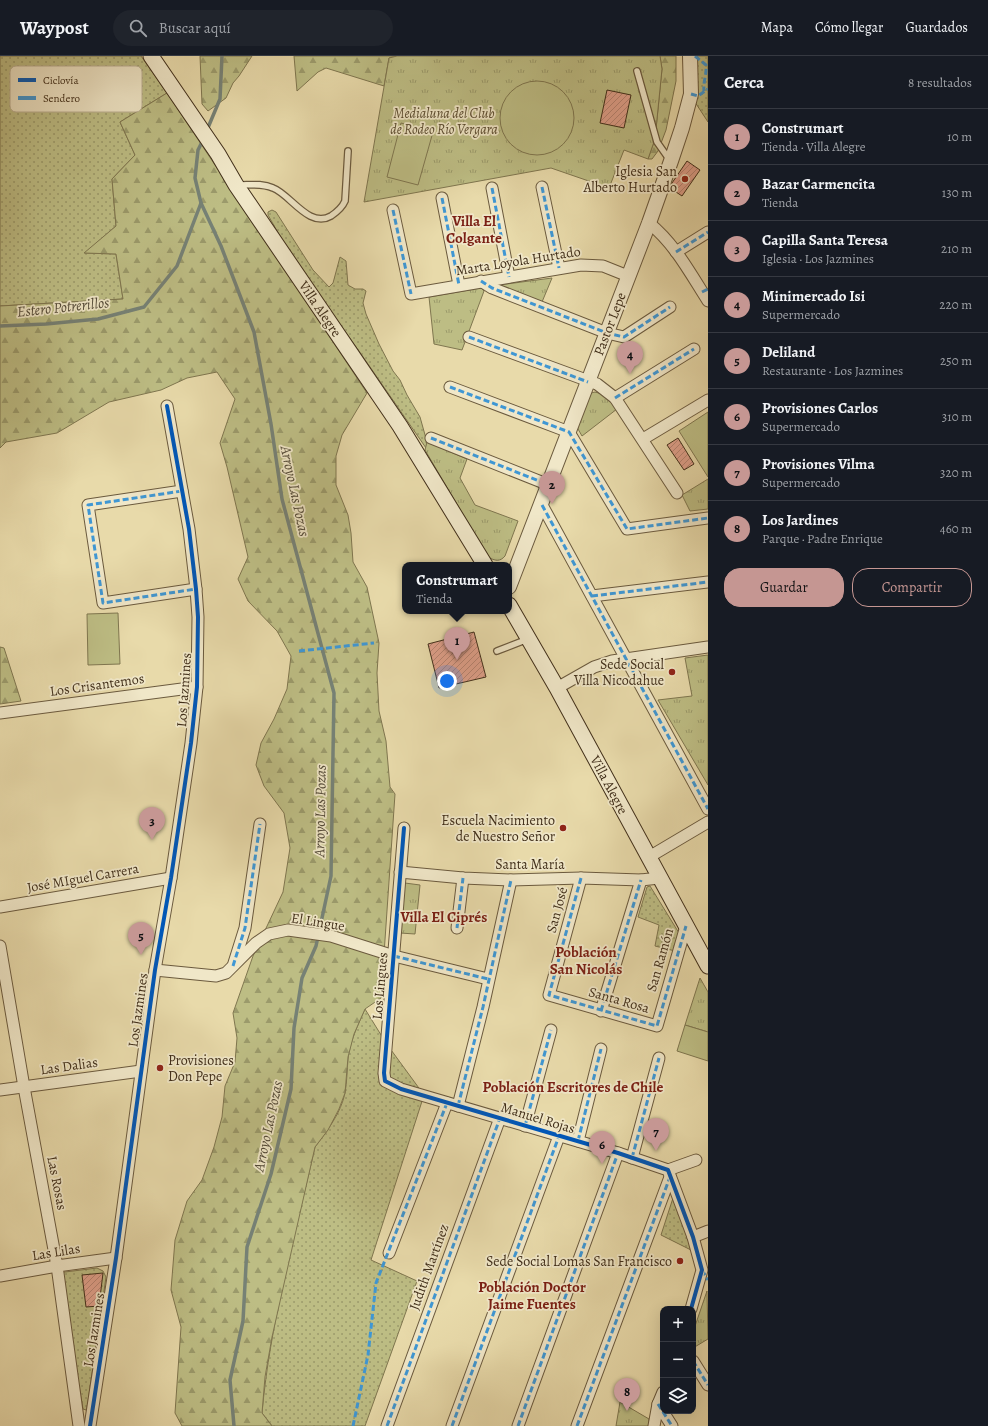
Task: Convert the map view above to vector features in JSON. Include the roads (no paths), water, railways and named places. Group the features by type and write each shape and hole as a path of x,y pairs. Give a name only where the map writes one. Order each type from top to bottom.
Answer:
{"main road":[{"name":"Villa Alegre","path":"151,56 218,154 236,185 400,426 483,562"},
{"name":"Villa Alegre","path":"512,610 708,966"}],"street":[{"name":"Pastor Lepe","path":"512,579 607,333 671,161 691,94 690,56"},
{"path":"542,187 559,268"},
{"path":"492,188 509,277"},
{"path":"442,198 460,285"},
{"name":"Marta Loyola Hurtado","path":"393,210 411,294 559,268 592,265 603,266 628,276"},
{"path":"648,223 660,233 676,252 706,294"},
{"path":"676,252 708,232"},
{"path":"481,282 492,288 607,333 624,337 670,307"},
{"path":"469,337 588,382 597,384 615,398 677,493"},
{"path":"615,398 694,349"},
{"path":"450,387 569,432 627,529 708,518"},
{"path":"643,439 708,400"},
{"name":"Los Jazmines","path":"90,1426 116,1258 155,970 191,743 197,686 198,617 196,589 189,529 167,406"},
{"path":"431,438 549,485"},
{"path":"182,491 88,505 103,603 196,589"},
{"path":"542,504 708,809"},
{"path":"592,596 708,582"},
{"path":"556,688 594,667 612,661 708,647"},
{"name":"Los Crisantemos","path":"0,713 197,686"},
{"path":"649,857 708,822"},
{"path":"233,966 245,928 260,824"},
{"name":"Los Lingues","path":"404,828 384,1073 385,1081 401,1089 447,1103"},
{"name":"Santa María","path":"400,872 463,878 511,880 581,878 641,880 659,878"},
{"name":"José MIguel Carrera","path":"0,907 170,878"},
{"path":"457,928 463,878"},
{"name":"San José","path":"549,995 581,878"},
{"path":"458,1106 483,1007 511,880"},
{"path":"601,1011 641,880"},
{"name":"San Ramón","path":"657,1026 686,926"},
{"name":"El Lingue","path":"155,970 216,976 226,973 256,943 269,934 288,930 331,936 394,956 488,979"},
{"name":"Las Rosas","path":"0,946 57,1266 79,1426"},
{"name":"Santa Rosa","path":"549,995 657,1026"},
{"path":"525,1126 551,1030"},
{"path":"578,1141 601,1049"},
{"path":"632,1158 659,1058"},
{"name":"Las Dalias","path":"0,1090 141,1071"},
{"path":"389,1253 447,1103"},
{"name":"Manuel Rojas","path":"447,1103 618,1153 669,1173"},
{"name":"Judith Martínez","path":"387,1426 500,1118"},
{"path":"452,1426 559,1136"},
{"path":"518,1426 618,1153"},
{"path":"577,1426 669,1173 696,1160"},
{"path":"669,1173 693,1237 702,1270 708,1280"},
{"path":"693,1237 708,1231"},
{"name":"Las Lilas","path":"0,1276 116,1258"},
{"path":"692,1306 702,1270"},
{"path":"696,1366 708,1385"},
{"path":"654,1426 660,1399"},
{"path":"658,1404 672,1426"}],"lane":[{"path":"637,71 657,142 671,161"},
{"path":"236,185 261,185 274,188 309,215 318,218 328,218 335,214 343,206 345,201 348,150"},
{"path":"497,651 528,639"}],"waterway":[{"name":"Estero Potrerillos","path":"207,130 220,99 222,56"},
{"name":"Estero Potrerillos","path":"0,326 46,324 98,319 144,307 177,266 201,203 195,178 198,150 203,140"},
{"name":"Arroyo Las Pozas","path":"201,203 221,246 254,332 271,424 282,499 334,693 331,876 316,946 302,978 294,1028 291,1089 271,1174 247,1247 243,1321 230,1380 234,1426"}],"place":[{"name":"Iglesia San Alberto Hurtado","path":"685,179"},
{"name":"Minimercado Isi","path":"630,374"},
{"name":"Bazar Carmencita","path":"552,504"},
{"name":"Construmart","path":"457,660"},
{"name":"Sede Social Villa Nicodahue","path":"672,672"},
{"name":"Escuela Nacimiento de Nuestro Señor","path":"563,828"},
{"name":"Capilla Santa Teresa","path":"152,840"},
{"name":"Deliland","path":"141,955"},
{"name":"Provisiones Don Pepe","path":"160,1068"},
{"name":"Provisiones Vilma","path":"656,1151"},
{"name":"Provisiones Carlos","path":"602,1164"},
{"name":"Sede Social Lomas San Francisco","path":"680,1261"},
{"name":"Los Jardines","path":"627,1411"}],"district":[{"name":"Villa El Colgante","path":"474,230"},
{"name":"Villa El Ciprés","path":"444,917"},
{"name":"Población San Nicolás","path":"586,960"},
{"name":"Población Escritores de Chile","path":"573,1087"},
{"name":"Población Doctor Jaime Fuentes","path":"532,1296"}],"park label":[{"name":"Medialuna del Club de Rodeo Río Vergara","path":"444,122"}]}
